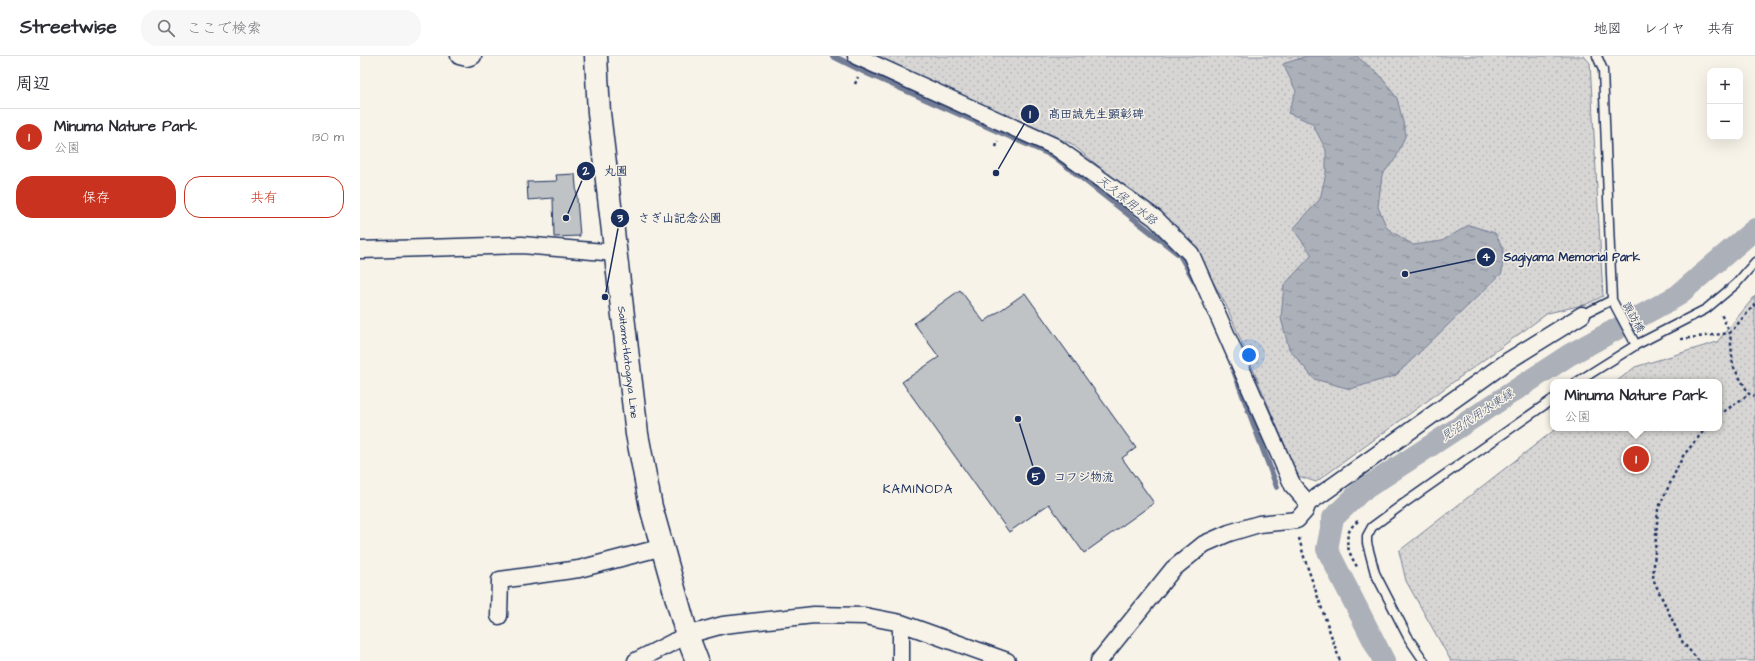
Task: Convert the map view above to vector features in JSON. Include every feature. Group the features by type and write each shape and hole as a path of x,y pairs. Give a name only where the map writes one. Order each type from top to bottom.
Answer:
{"main road":[{"name":"Saitama-Hatogaya Line","path":"596,56 599,114 637,434 651,507 687,635 697,661"}],"street":[{"path":"460,56 467,58 473,56"},
{"path":"856,56 1054,146 1155,218 1191,254 1292,486 1308,503"},
{"path":"360,250 522,245 616,253"},
{"path":"1099,661 1173,569 1204,544 1229,533 1259,524 1297,520 1306,511 1308,503 1508,361 1582,314"},
{"path":"499,616 500,580 579,569 662,547"},
{"path":"636,661 687,635 723,625 814,615 865,616 900,624 1007,661"},
{"path":"900,624 901,661"}],"lane":[{"path":"1582,314 1613,302 1603,70 1597,56"},
{"path":"1582,379 1636,345 1706,309 1736,284 1755,262"},
{"name":"諏訪橋","path":"1613,302 1636,345"},
{"path":"1424,661 1409,639 1375,573 1367,543 1367,536 1372,527 1384,518 1550,400"}],"path":[{"path":"1715,301 1730,333 1734,366 1749,394 1755,396"},
{"path":"1730,333 1755,304"},
{"path":"1722,413 1749,394"},
{"path":"1698,661 1683,643 1653,579 1658,509 1683,456 1704,431"},
{"path":"1297,520 1297,531 1304,557 1340,661"}],"shaded area":[{"path":"871,56 1584,56 1590,63 1603,296 1587,304 1548,313 1316,482 1298,476 1226,305 1192,244 1072,144 958,97"},
{"path":"1755,296 1755,661 1451,661 1406,581 1399,551 1553,431 1722,431 1722,379 1620,379 1635,367 1717,342"}],"water":[{"path":"1307,56 1356,56 1378,73 1397,98 1406,134 1396,158 1382,175 1378,207 1387,228 1413,245 1442,241 1469,225 1495,233 1503,248 1502,273 1395,376 1350,389 1314,379 1289,349 1281,318 1284,285 1312,255 1293,229 1320,199 1326,173 1326,150 1312,123 1288,113 1296,91 1283,64"}],"building":[{"path":"575,174 580,236 554,237 553,198 528,200 527,182 557,181 556,175"},
{"path":"960,290 984,322 1025,293 1136,448 1122,458 1154,503 1084,553 1049,504 1009,532 902,382 939,357 914,323"}],"waterway":[{"name":"天久保用水路","path":"833,56 869,74 1054,156 1180,255 1196,283"},
{"name":"見沼代用水東縁","path":"1384,661 1327,549 1333,518 1360,492 1569,355 1677,296 1755,229"},
{"name":"天久保用水路","path":"1233,368 1277,487"}],"place":[{"name":"髙田誠先生顕彰碑","path":"996,173"},
{"name":"丸園","path":"566,218"},
{"name":"Sagiyama Memorial Park","path":"1405,274"},
{"name":"さぎ山記念公園","path":"605,297"},
{"name":"コフジ物流","path":"1018,419"},
{"name":"Minuma Nature Park","path":"1636,459"}],"district":[{"name":"KAMINODA","path":"918,488"}]}
